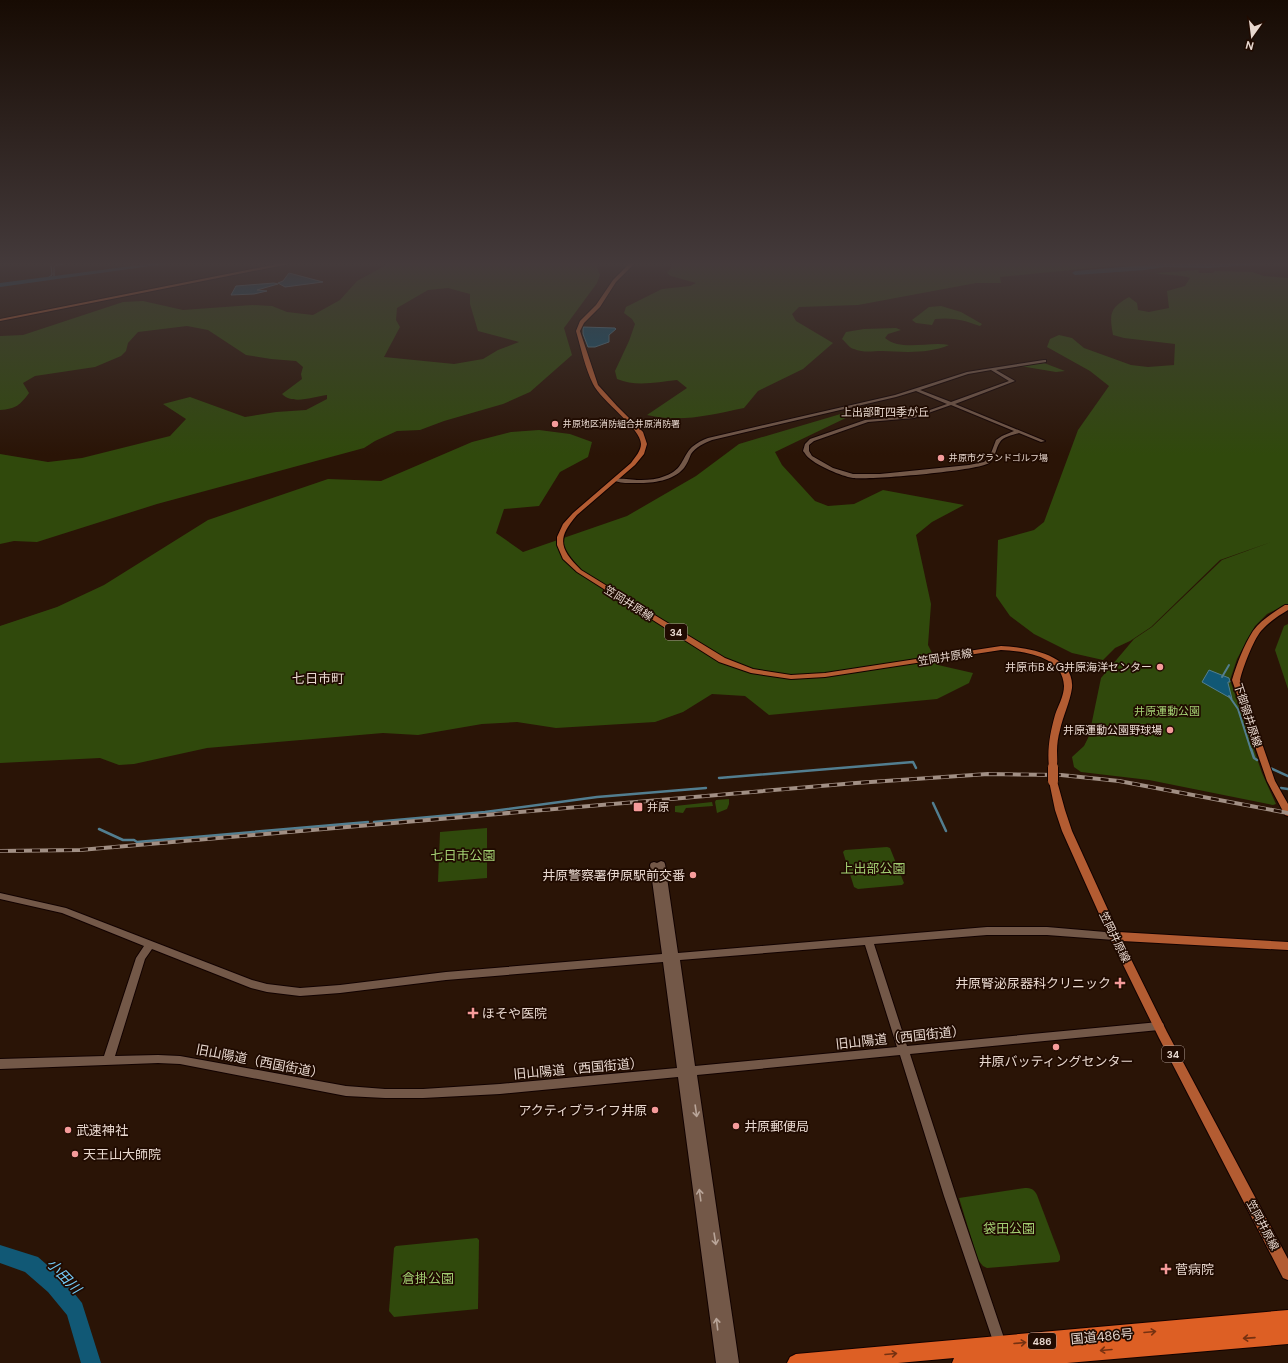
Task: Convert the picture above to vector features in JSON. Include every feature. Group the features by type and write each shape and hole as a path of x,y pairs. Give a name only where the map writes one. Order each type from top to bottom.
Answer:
{"highway":[{"name":"国道486号","path":"961,1363 1003,1356 1288,1319"},
{"name":"国道486号","path":"796,1363 1003,1356 1288,1334"}],"main road":[{"name":"笠岡井原線","path":"580,328 578,331 596,385 644,438 643,450 638,460 575,514 562,531 560,545 562,551 570,564 579,571 722,660 751,671 791,677 825,675 1001,648 1022,649 1046,656 1061,667 1066,675 1068,685 1053,735 1051,749 1056,795 1066,828 1114,936 1159,1026 1288,1273"},
{"name":"下御領井原線","path":"1288,607 1274,615 1257,630 1240,665 1236,680 1264,762 1277,793 1288,812"},
{"path":"1114,936 1288,946"}],"street":[{"path":"616,480 641,482 656,480 671,475 681,468 692,449 701,442 710,439 896,396 958,376 1044,361"},
{"path":"992,369 1013,381 911,418 860,422 812,440 807,444 806,451 810,457 837,472 853,476 880,476 969,467 982,464 992,457 998,441 1019,431"},
{"path":"917,390 1043,441"},
{"path":"657,864 686,1071 722,1363"},
{"path":"0,896 63,910 251,984 267,988 300,992 340,989 446,976 1000,930 1046,931 1114,936"},
{"path":"868,941 969,1257 1003,1356"},
{"path":"108,1061 141,958 150,944"},
{"name":"旧山陽道（西国街道）","path":"0,1064 158,1058 180,1060 316,1086 367,1094 500,1089 1159,1026"},
{"path":"686,1071 734,1363"}],"green space":[{"path":"45,328 174,328 138,332 128,343 126,351 121,356 95,367 35,376 23,383 29,393 23,401 10,409 0,410 0,336 23,335"},
{"path":"195,328 400,328 384,357 454,364 483,359 498,350 519,342 478,331 477,328 564,328 572,355 530,392 503,404 444,421 420,430 397,431 364,448 157,504 37,542 14,541 0,544 0,454 48,462 82,458 170,436 186,419 163,404 190,397 245,417 276,412 306,410 327,399 327,395 297,400 286,397 282,394 302,379 301,374 303,367 296,361 246,355 208,330"},
{"path":"634,328 807,328 833,343 803,369 758,391 744,408 696,417 672,418 647,415 687,388 677,380 632,383 617,379 615,371"},
{"path":"896,328 901,330 888,334 885,338 892,342 907,345 949,345 924,351 865,351 852,348 842,339 846,332 864,329"},
{"name":"井原運動公園","path":"1112,328 1288,328 1288,604 1267,614 1255,626 1237,659 1230,680 1262,773 1276,804 1273,805 1149,780 1081,772 1074,767 1072,757 1084,746 1089,736 1101,678 1134,639 1152,627 1222,560 1274,541 1220,560 1151,627 1130,641 1115,648 1103,660 1072,653 1034,634 1010,616 996,596 998,540 1034,530 1044,522 1078,430 1109,386 1090,371 1047,347 1050,339 1059,335 1072,338 1084,348 1131,365 1148,367 1174,365 1175,344 1124,338 1113,335"},
{"path":"1044,363 1065,371 1056,372 1020,366"},
{"path":"844,413 850,416 775,452 782,465 815,501 828,506 854,504 883,490 964,505 932,522 916,535 931,604 928,645 938,665 973,673 969,683 937,699 769,715 745,696 712,694 683,712 655,722 556,728 517,722 482,724 418,735 383,733 207,748 134,764 119,765 100,758 0,763 0,626 57,607 104,585 208,520 328,479 381,481 472,442 511,432 539,430 570,434 592,442 588,457 560,472 539,506 504,509 496,533 523,552 627,516 696,476 739,444"},
{"path":"1288,624 1288,689 1275,650 1284,626"},
{"path":"729,799 727,809 717,813 716,800"},
{"path":"712,802 713,806 686,808 683,813 675,812 675,806"},
{"name":"七日市公園","path":"487,828 487,878 438,882 440,832"},
{"name":"上出部公園","path":"890,848 904,883 902,885 858,889 854,887 843,852 845,850"},
{"name":"袋田公園","path":"1025,1188 1032,1189 1037,1195 1060,1256 1060,1260 1058,1262 987,1268 983,1266 978,1260 959,1198"},
{"name":"倉掛公園","path":"477,1238 479,1240 478,1309 394,1317 389,1311 394,1248 396,1246"}],"water":[{"path":"583,328 616,329 609,335 609,342 595,347 588,347 583,334"},
{"path":"1209,670 1229,678 1230,682 1228,683 1232,699 1202,682"}],"waterway":[{"path":"1222,677 1229,665"},
{"path":"1229,696 1238,709 1251,750"},
{"path":"1251,749 1254,758 1257,760"},
{"path":"719,778 913,762 916,768"},
{"path":"1270,768 1288,776"},
{"path":"374,822 485,812 597,797 706,788"},
{"path":"1281,788 1288,789"},
{"path":"933,803 946,831"},
{"path":"99,829 123,840 134,840 137,842 368,822"},
{"name":"小田川","path":"0,1254 31,1264 55,1285 75,1310 91,1363"}],"railway":[{"path":"0,851 80,850 856,783 988,774 1061,775 1119,781 1288,813"}],"place":[{"name":"井原地区消防組合井原消防署","path":"555,424"},
{"name":"井原市グランドゴルフ場","path":"941,458"},
{"name":"井原市B＆G井原海洋センター","path":"1160,667"},
{"name":"井原運動公園野球場","path":"1170,730"},
{"name":"井原","path":"638,807"},
{"name":"井原警察署伊原駅前交番","path":"693,875"},
{"name":"井原腎泌尿器科クリニック","path":"1120,983"},
{"name":"ほそや医院","path":"473,1013"},
{"name":"井原バッティングセンター","path":"1056,1047"},
{"name":"アクティブライフ井原","path":"655,1110"},
{"name":"井原郵便局","path":"736,1126"},
{"name":"武速神社","path":"68,1130"},
{"name":"天王山大師院","path":"75,1154"},
{"name":"菅病院","path":"1166,1269"}],"district":[{"name":"上出部町四季が丘","path":"885,412"},
{"name":"七日市町","path":"318,678"}]}
